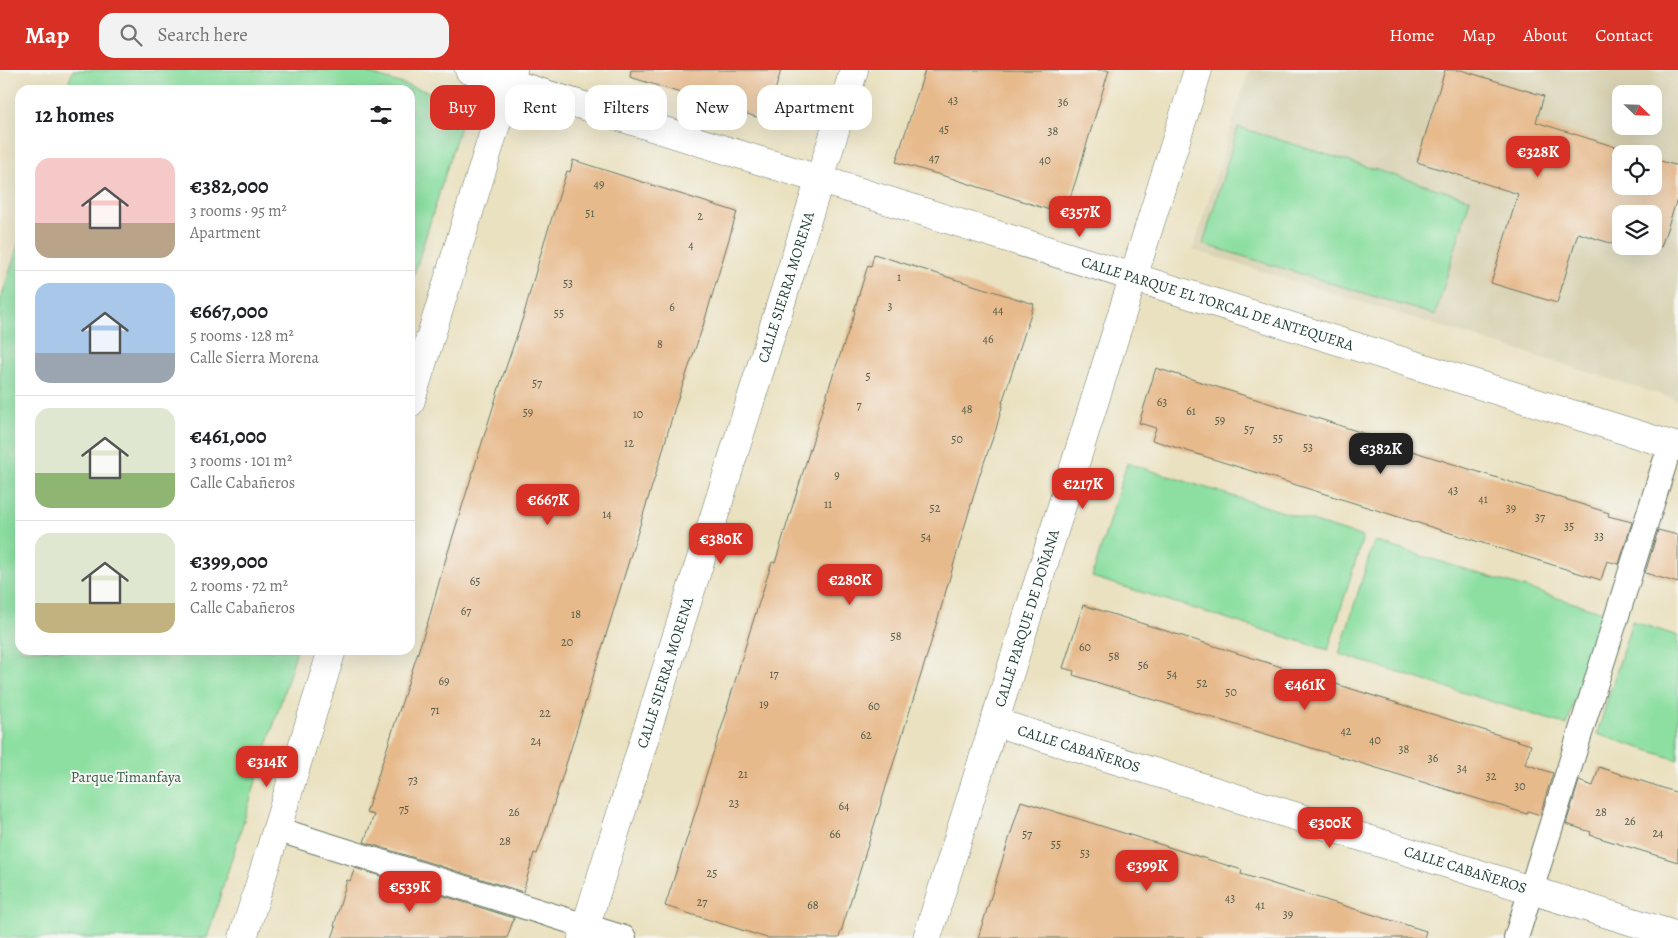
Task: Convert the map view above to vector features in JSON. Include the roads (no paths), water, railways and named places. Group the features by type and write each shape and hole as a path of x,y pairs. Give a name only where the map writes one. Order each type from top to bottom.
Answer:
{"street":[{"name":"CALLE PARQUE EL TORCAL DE ANTEQUERA","path":"469,70 511,76 820,180 1134,277 1672,454"},
{"name":"CALLE SIERRA MORENA","path":"584,932 854,70"},
{"name":"CALLE PARQUE DE DOÑANA","path":"927,938 1198,70"},
{"path":"415,387 511,76"},
{"path":"1516,938 1672,454"},
{"path":"243,938 330,655"},
{"name":"CALLE CABAÑEROS","path":"994,722 1678,936"},
{"path":"276,829 584,932 624,938"}],"park label":[{"name":"Parque Timanfaya","path":"126,777"}]}
